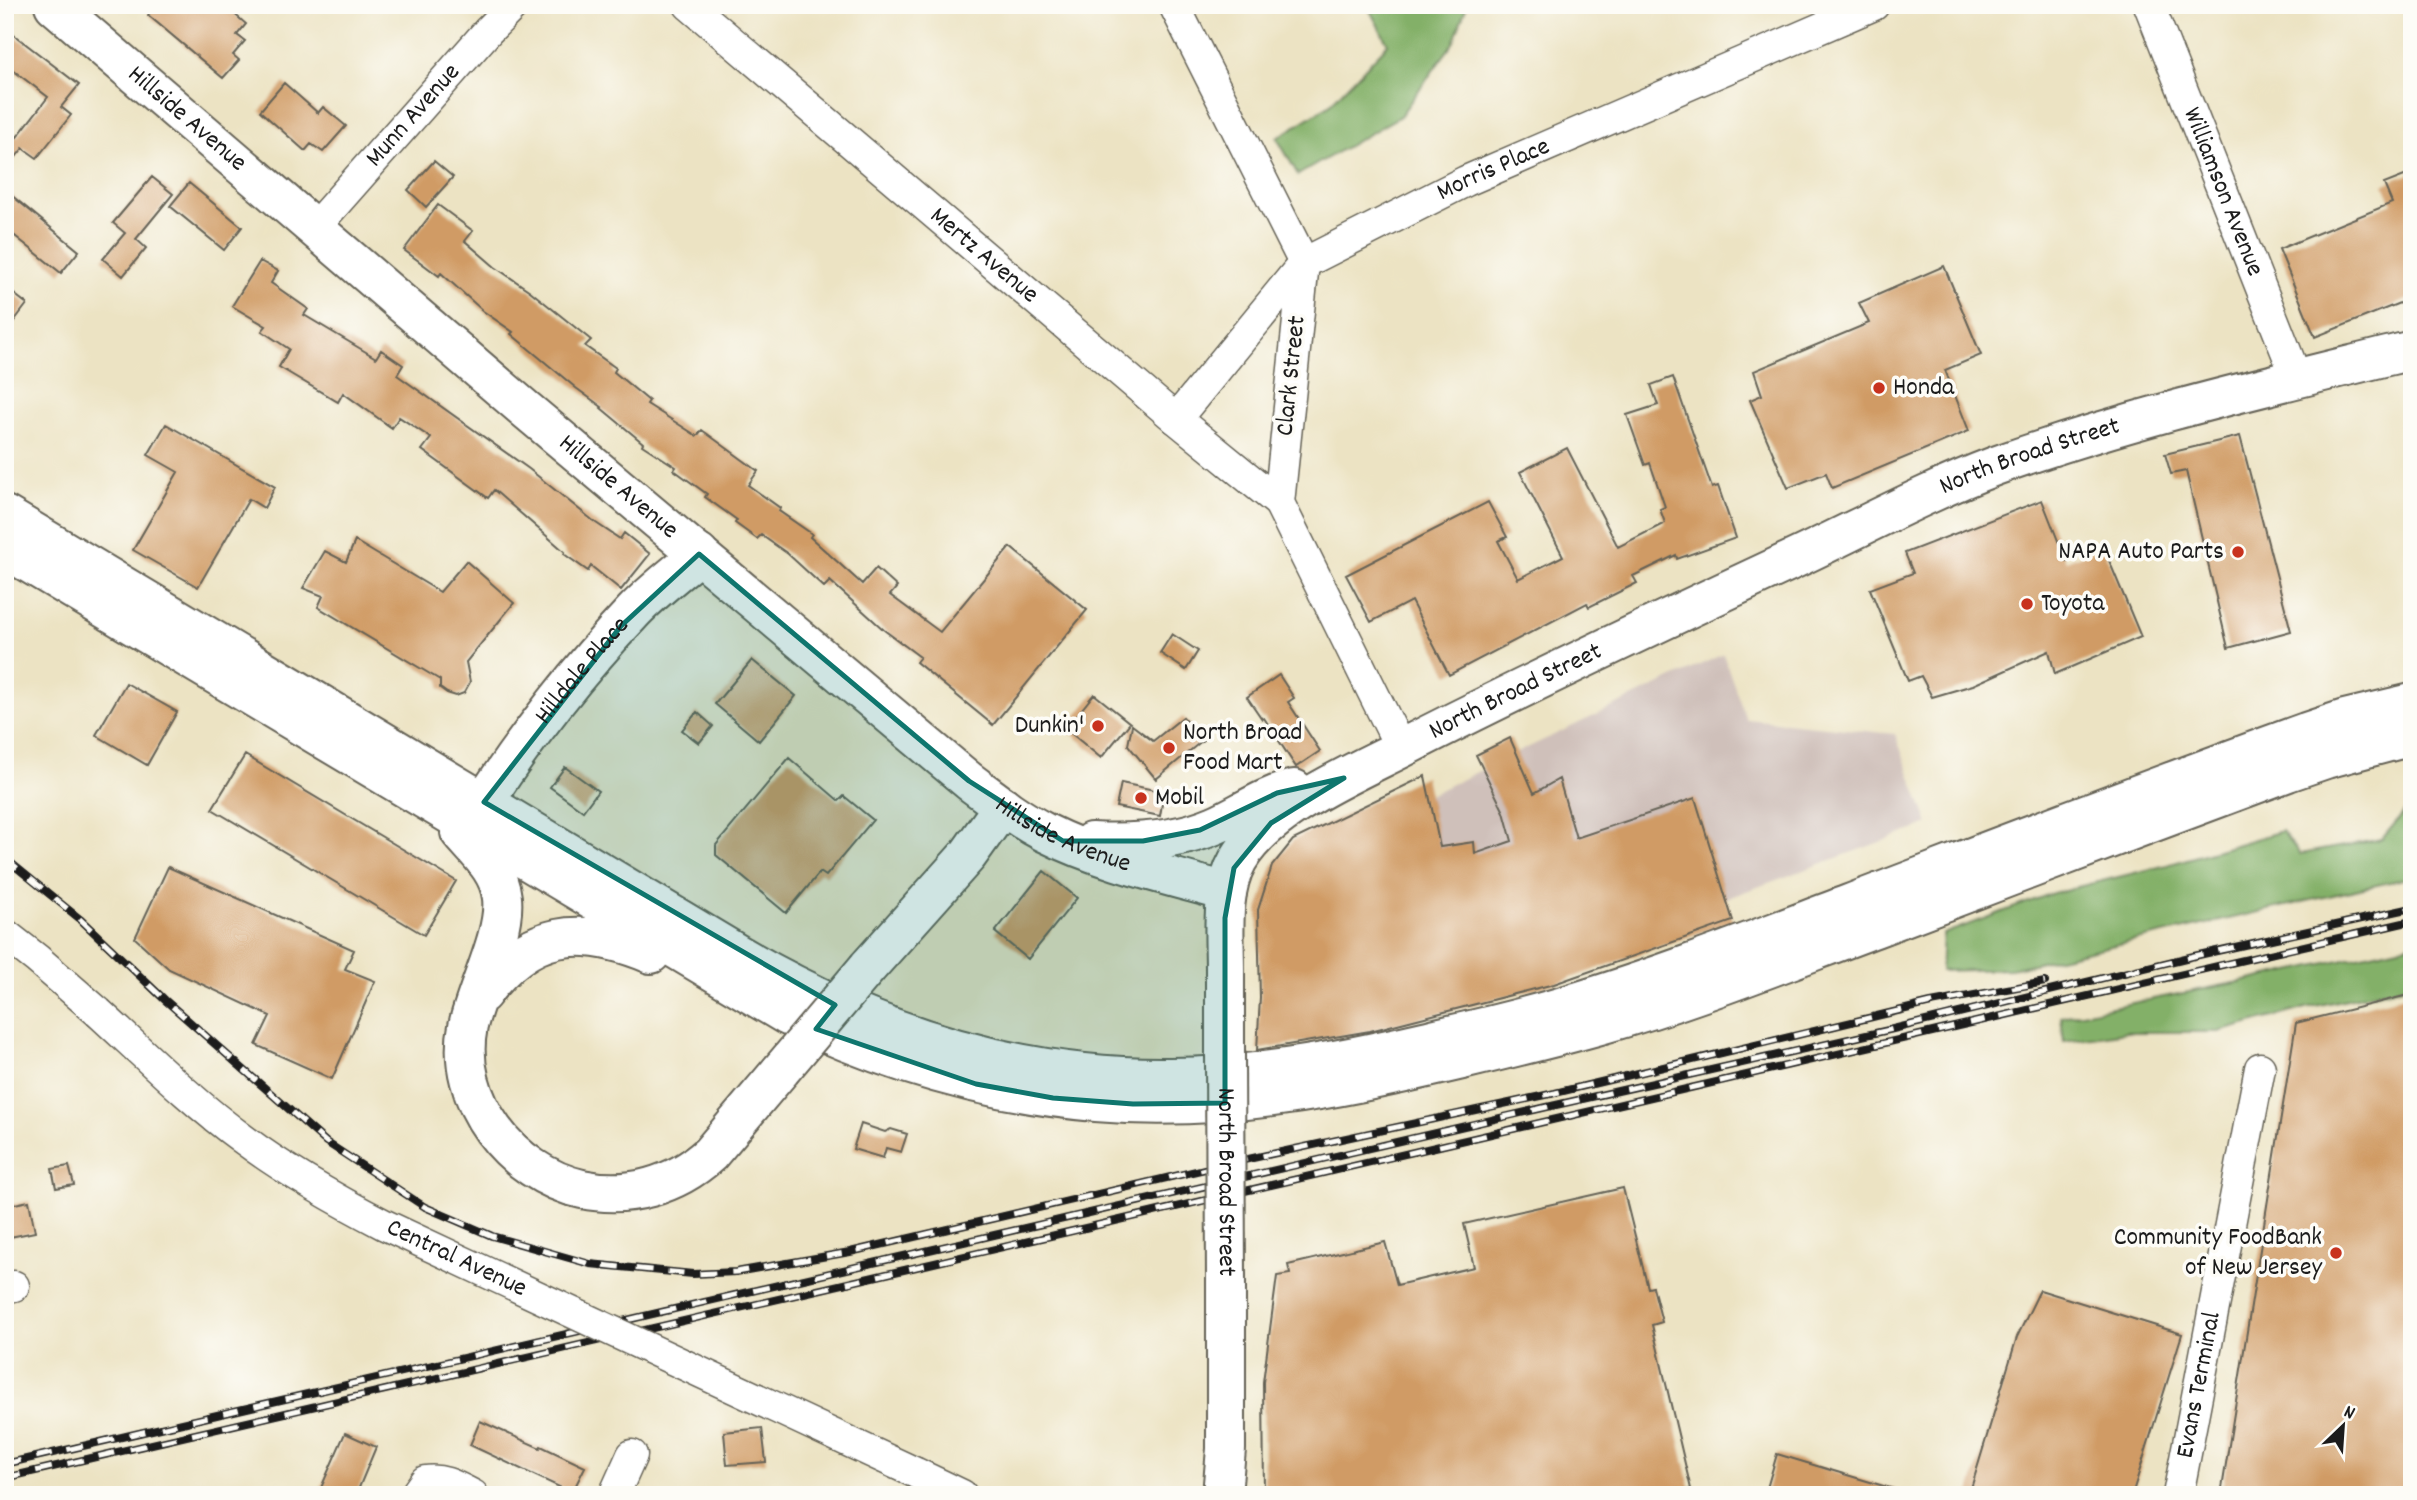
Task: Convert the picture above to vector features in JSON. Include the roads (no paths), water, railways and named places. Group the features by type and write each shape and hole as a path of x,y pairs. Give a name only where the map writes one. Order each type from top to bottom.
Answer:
{"main road":[{"name":"Hillside Avenue","path":"54,5 525,409 969,781 1033,826 1063,841 1110,859 1227,892"},
{"name":"North Broad Street","path":"1222,1495 1226,1449 1225,918 1227,892 1239,859 1261,831 1297,805 1401,749 1596,652 1966,478 2088,436 2412,350"},
{"path":"5,515 773,974 887,1027 964,1051 1043,1067 1121,1076 1208,1076 1292,1068 1480,1028 1574,1003 1732,948 2306,732 2345,719 2412,703"},
{"path":"5,549 755,998 817,1030 937,1073 1014,1091 1093,1102 1212,1104 1289,1097 1367,1082 1602,1024 1757,973 2288,772 2412,736"},
{"name":"Hilldale Place","path":"484,802 518,751 621,626 651,595 699,554"},
{"path":"1063,841 1143,841 1200,830 1277,793 1344,778"},
{"path":"440,809 491,867 502,901 500,925 468,1025 466,1054 472,1085 483,1114 498,1138 531,1169 546,1178 572,1187 617,1193 646,1189 681,1175 698,1165 722,1143 868,967 968,855 1003,806"},
{"path":"477,1001 505,967 525,951 547,941 585,936 614,940 755,998"}],"street":[{"name":"Munn Avenue","path":"314,228 514,5"},
{"name":"Mertz Avenue","path":"689,5 1176,419 1279,503"},
{"path":"1174,5 1304,263"},
{"name":"Morris Place","path":"1176,419 1304,263 1466,181 1874,5"},
{"name":"Williamson Avenue","path":"2150,5 2297,379"},
{"name":"Clark Street","path":"1279,503 1304,263"},
{"path":"1279,503 1401,749"},
{"name":"Central Avenue","path":"5,934 37,958 179,1087 240,1137 322,1192 962,1495"},
{"name":"Evans Terminal","path":"2178,1495 2260,1068"},
{"path":"614,1495 632,1455"},
{"path":"420,1488 445,1481 473,1495"}],"railway":[{"path":"5,858 80,919 165,1000 326,1142 425,1207 492,1236 590,1264 693,1274 736,1272 850,1252 1239,1161 1555,1093 1931,1003 2045,982"},
{"path":"5,1464 1893,1029 2194,956 2412,908"},
{"path":"5,1478 2412,921"}],"place":[{"name":"Honda","path":"1879,388"},
{"name":"NAPA Auto Parts","path":"2238,552"},
{"name":"Toyota","path":"2027,604"},
{"name":"Dunkin'","path":"1098,726"},
{"name":"North Broad Food Mart","path":"1169,748"},
{"name":"Mobil","path":"1141,798"},
{"name":"Community FoodBank of New Jersey","path":"2336,1253"}]}
